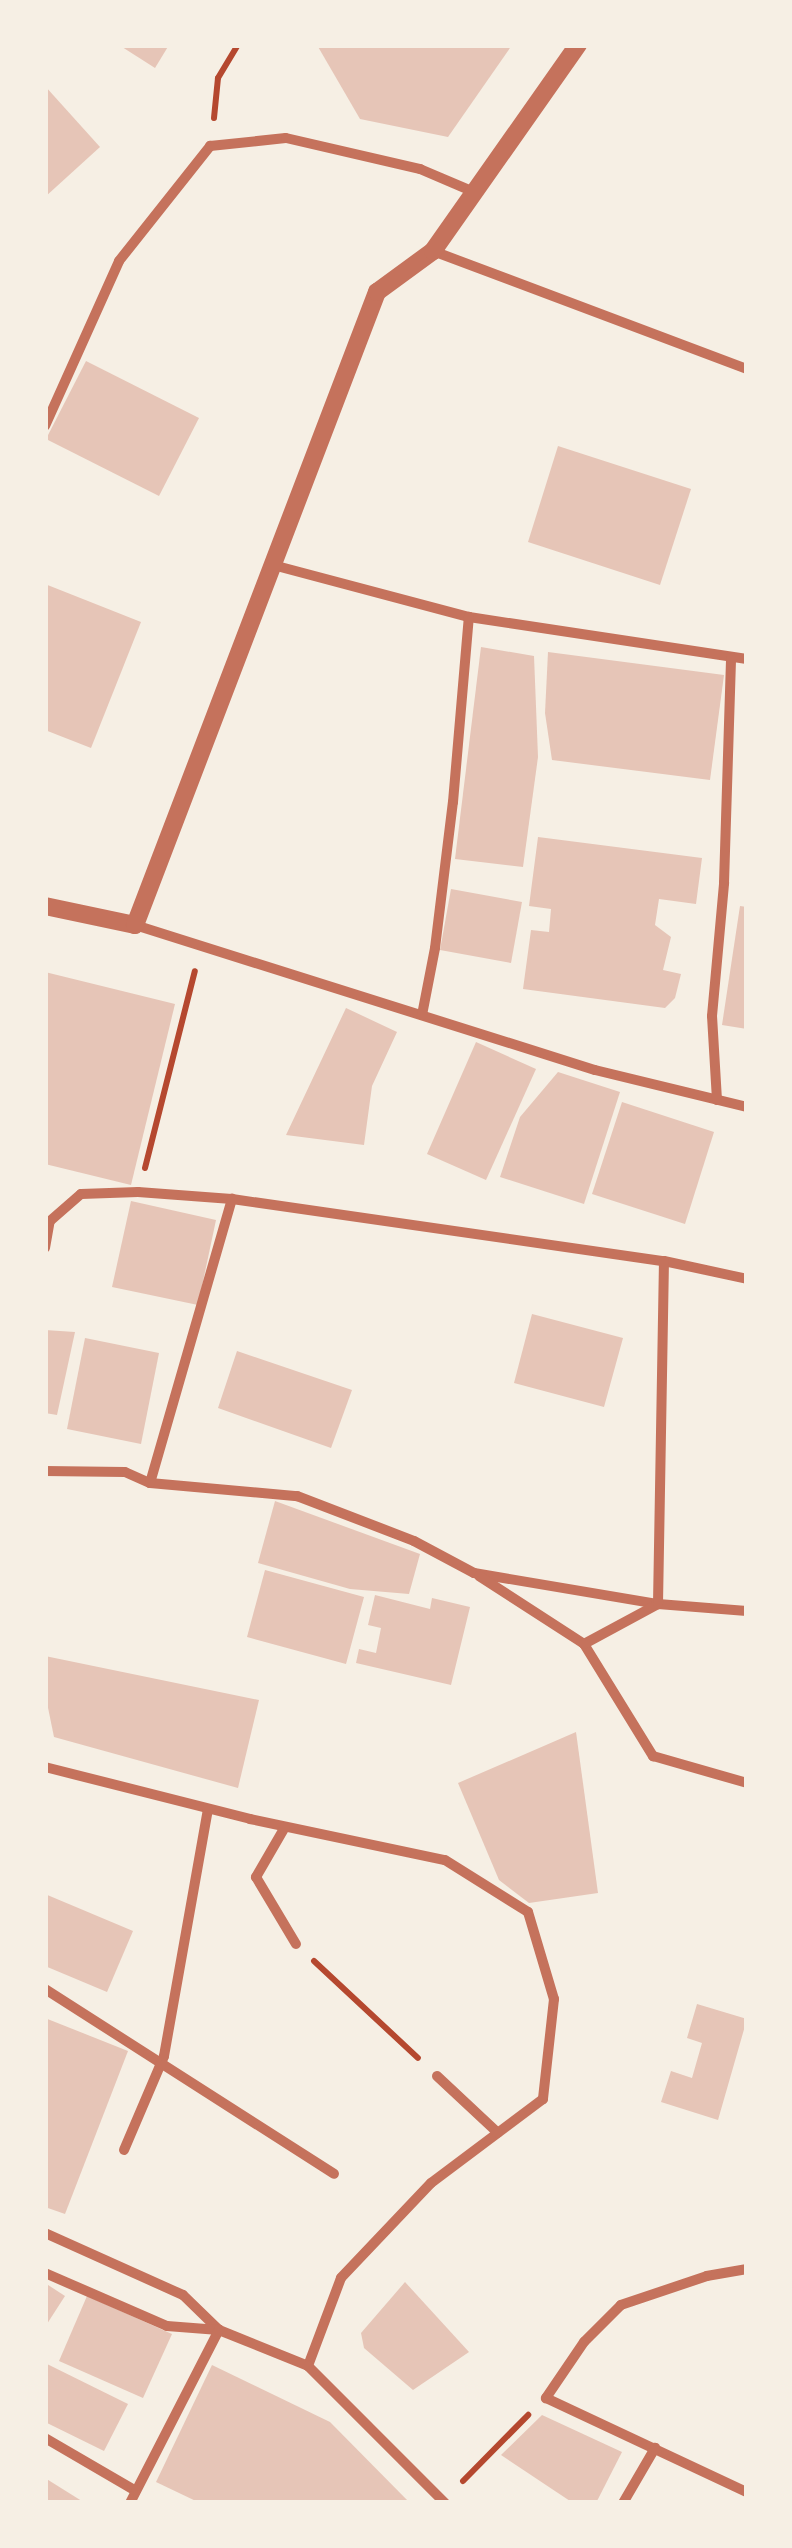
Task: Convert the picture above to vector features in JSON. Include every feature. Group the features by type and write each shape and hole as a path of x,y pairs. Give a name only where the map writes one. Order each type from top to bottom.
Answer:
{"street":[{"path":"135,926 377,292 433,250 578,45"},
{"path":"45,426 119,261 210,146 286,138 420,169 474,192"},
{"path":"433,250 747,369"},
{"path":"272,565 470,617 747,658"},
{"path":"422,1016 436,948 470,617"},
{"path":"717,1100 712,1016 724,883 731,658"},
{"path":"45,906 135,926 595,1070 747,1107"},
{"path":"45,1248 50,1221 82,1194 138,1192 232,1200 664,1261 747,1279"},
{"path":"150,1484 232,1200"},
{"path":"658,1604 664,1261"},
{"path":"45,1471 125,1472 150,1484 297,1496 414,1542 474,1573 584,1644 653,1756 747,1782"},
{"path":"474,1573 658,1604 747,1611"},
{"path":"584,1644 658,1604"},
{"path":"45,1767 285,1827 445,1860 528,1912 554,2000 544,2098 431,2183 342,2278 308,2366"},
{"path":"124,2150 162,2062 208,1809"},
{"path":"285,1827 256,1877 296,1944"},
{"path":"45,1989 334,2174"},
{"path":"437,2076 498,2133"},
{"path":"45,2233 183,2295 219,2330"},
{"path":"747,2270 706,2276 622,2305 584,2342 546,2398 747,2492"},
{"path":"45,2274 167,2326 219,2330 308,2366 445,2502"},
{"path":"130,2503 219,2330"},
{"path":"45,2438 136,2491"},
{"path":"623,2503 655,2448"}],"path":[{"path":"210,146 218,78 238,45"},
{"path":"138,1192 201,946"},
{"path":"296,1944 437,2076"},
{"path":"445,2502 546,2398"}],"building":[{"path":"119,45 169,45 155,68"},
{"path":"317,45 512,45 448,137 360,119"},
{"path":"45,86 100,147 45,197"},
{"path":"86,361 199,418 159,496 46,439"},
{"path":"558,446 691,489 660,585 528,542"},
{"path":"45,584 141,622 91,748 45,730"},
{"path":"481,647 534,656 538,757 523,867 455,859"},
{"path":"548,652 724,675 710,780 552,760 545,713"},
{"path":"538,837 702,858 696,904 659,899 655,925 671,937 663,970 681,974 675,998 665,1008 523,989 531,930 549,932 551,909 529,906"},
{"path":"451,889 522,902 511,963 440,950"},
{"path":"740,906 747,907 747,1029 722,1025"},
{"path":"45,972 175,1004 131,1185 45,1164"},
{"path":"346,1008 397,1032 372,1086 364,1145 286,1135"},
{"path":"476,1042 536,1069 486,1180 427,1154"},
{"path":"558,1072 620,1092 584,1204 500,1177 520,1117"},
{"path":"622,1102 714,1132 685,1224 592,1194"},
{"path":"131,1201 216,1220 198,1305 112,1287"},
{"path":"532,1314 623,1338 604,1407 514,1383"},
{"path":"45,1330 75,1332 57,1415 45,1413"},
{"path":"85,1338 159,1353 141,1444 67,1429"},
{"path":"237,1351 352,1390 331,1448 218,1408"},
{"path":"275,1501 420,1554 409,1594 350,1589 258,1563"},
{"path":"265,1570 364,1597 346,1664 247,1637"},
{"path":"375,1595 430,1609 432,1598 470,1607 451,1685 356,1663 359,1649 376,1653 381,1628 368,1625"},
{"path":"45,1656 259,1700 238,1788 54,1737 45,1693"},
{"path":"576,1732 598,1893 529,1903 499,1880 458,1783"},
{"path":"45,1894 133,1931 107,1992 45,1966"},
{"path":"697,2004 747,2019 718,2120 661,2102 671,2071 692,2078 702,2043 687,2038"},
{"path":"45,2018 128,2051 65,2214 45,2207"},
{"path":"405,2282 469,2352 413,2390 364,2348 361,2333"},
{"path":"45,2283 65,2296 45,2327"},
{"path":"87,2296 172,2334 143,2398 59,2361"},
{"path":"45,2363 128,2404 104,2451 45,2422"},
{"path":"212,2365 330,2422 410,2503 200,2503 156,2482"},
{"path":"542,2415 622,2452 596,2503 573,2503 501,2455"},
{"path":"45,2478 85,2503 45,2503"}]}
